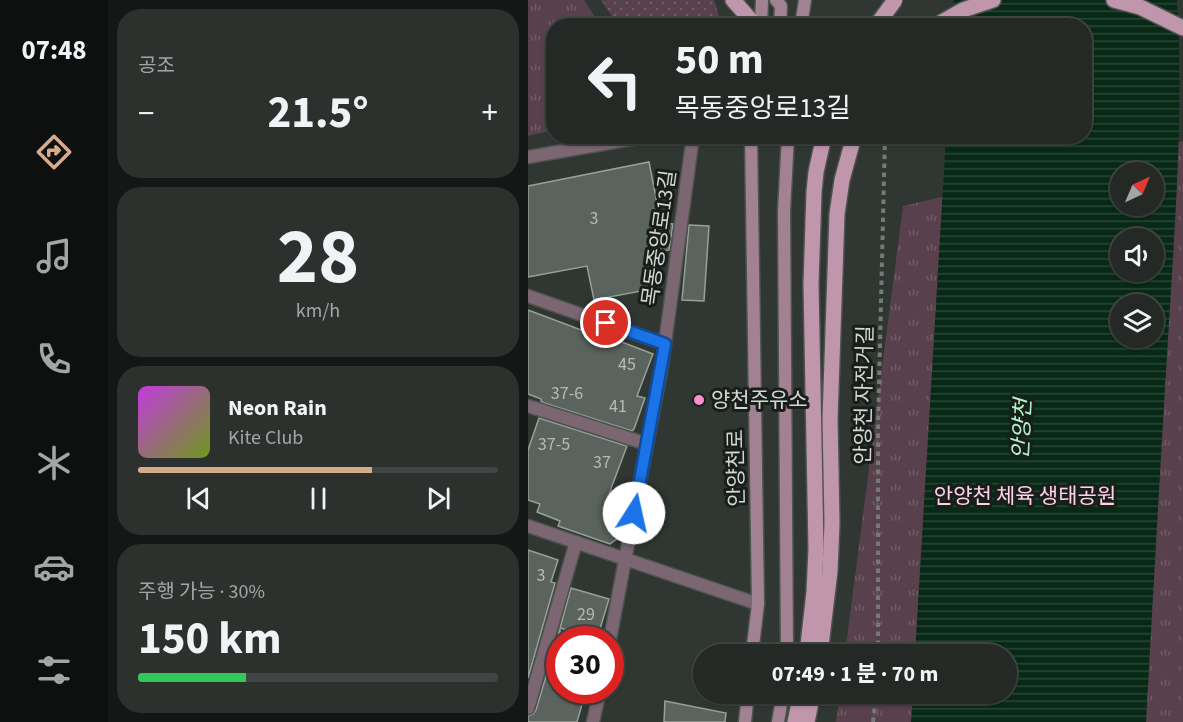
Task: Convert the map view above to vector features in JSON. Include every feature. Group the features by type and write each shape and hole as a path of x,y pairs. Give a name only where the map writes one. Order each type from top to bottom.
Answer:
{"main road":[{"path":"733,0 750,18"},
{"path":"759,18 762,0"},
{"path":"777,0 781,6 780,18"},
{"path":"802,18 805,0"},
{"path":"882,18 895,0"},
{"path":"949,18 963,10 993,0"},
{"path":"1114,0 1140,7 1183,28"},
{"name":"안양천로","path":"752,144 758,604 753,644"},
{"path":"786,644 784,211 788,144"},
{"path":"808,644 816,549 811,284 816,172 822,144"},
{"path":"822,644 830,571 832,523 830,419 837,214 842,180 852,144"},
{"path":"745,722 747,704"},
{"path":"778,722 781,704"},
{"path":"795,722 799,704"},
{"path":"807,722 811,704"}],"street":[{"path":"528,157 603,144"},
{"name":"목동중앙로13길","path":"613,626 665,344 692,144"},
{"name":"목동중앙로13길","path":"528,296 665,344"},
{"path":"528,406 647,444"},
{"path":"528,526 758,604"},
{"path":"528,708 576,542"},
{"path":"593,722 597,704"}],"path":[{"name":"안양천 자전거길","path":"878,644 878,427 885,144"},
{"path":"873,722 875,704"}],"green space":[{"path":"528,0 584,0 596,18 546,18 546,132 528,136"},
{"path":"601,0 714,0 720,18 613,18"},
{"name":"안양천 체육 생태공원","path":"1183,141 1183,722 836,722 838,704 1017,704 1017,644 846,644 903,206"}],"water":[{"name":"안양천 체육 생태공원","path":"954,0 1177,0 1179,109 1177,181 1146,722 911,722 912,704 1017,704 1017,644 916,644 946,144 1092,144 1092,18 953,18"}],"building":[{"path":"649,162 661,223 673,224 669,250 646,255 652,289 594,300 587,266 528,277 528,186"},
{"path":"689,225 709,226 704,301 682,300"},
{"path":"528,310 613,342 614,339 653,354 637,396 645,398 632,431 544,403 541,399 528,394"},
{"path":"539,418 627,446 609,494 616,497 615,502 627,506 618,538 610,544 558,526 560,521 537,512 540,504 528,500 528,450"},
{"path":"528,550 558,560 551,582 555,583 528,678"},
{"path":"571,588 609,599 601,626 561,626"},
{"path":"546,676 546,704 582,704 577,722 528,722 528,716 536,710"},
{"path":"665,701 726,713 725,722 664,722"}],"place":[{"name":"양천주유소","path":"699,400"}],"route":[{"path":"606,323 665,344 634,513"}],"water label":[{"name":"안양천","path":"1022,429"}]}
